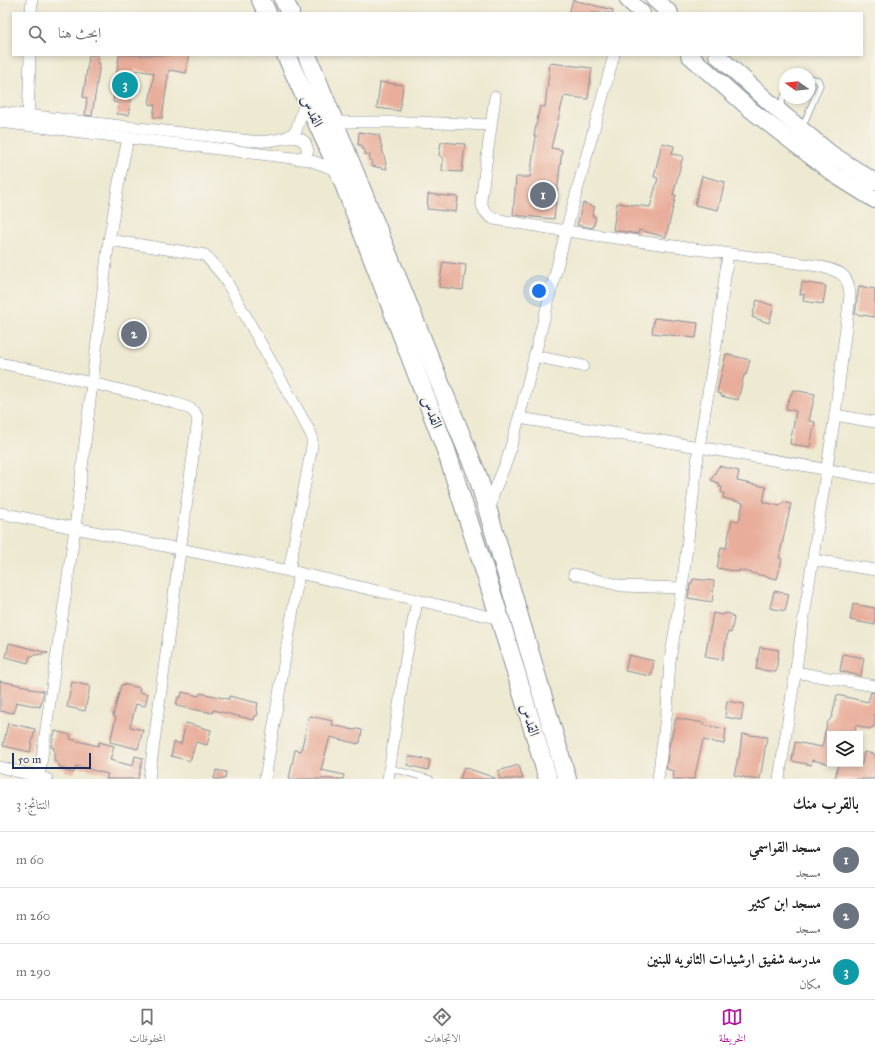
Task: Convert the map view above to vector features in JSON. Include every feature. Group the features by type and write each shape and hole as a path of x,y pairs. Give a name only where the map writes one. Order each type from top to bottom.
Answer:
{"main road":[{"path":"261,0 267,12"},
{"path":"284,0 290,12"},
{"path":"655,0 669,12"},
{"name":"القدس","path":"286,56 339,171 446,450 500,619 548,779"},
{"name":"القدس","path":"307,56 478,478 567,779"},
{"path":"690,56 751,110 834,174 875,200"},
{"path":"718,56 778,110 830,153 875,182"}],"street":[{"path":"32,0 32,12"},
{"path":"28,121 30,56"},
{"path":"489,516 494,492 507,460 519,418 566,231 614,56"},
{"path":"495,97 480,200 485,212 494,219 566,231 818,266 830,269 846,278 850,284 850,295 835,415 814,560 779,779"},
{"path":"287,137 296,131 306,100"},
{"path":"0,112 28,121 128,138 310,160 339,171"},
{"path":"0,122 28,121 251,141 265,141 287,137 298,138 306,142 308,151 304,157 292,158"},
{"path":"334,122 412,122 491,125"},
{"path":"0,767 43,778 76,528 109,240 128,138"},
{"path":"109,240 205,255 224,276 312,436 312,446 265,779"},
{"path":"658,779 667,708 670,660 682,588 699,447 716,346 728,254"},
{"path":"534,356 583,366"},
{"path":"0,363 175,403 191,409 198,419 149,779"},
{"path":"835,415 875,422"},
{"path":"519,418 699,447 875,478"},
{"path":"478,478 488,478 501,473"},
{"path":"0,513 181,548 500,619"},
{"path":"814,560 875,570"},
{"path":"574,574 622,586 682,588"},
{"path":"389,773 406,658 417,601"},
{"path":"795,672 875,686"}],"lane":[{"path":"815,79 818,80 820,85 815,97"},
{"path":"778,110 781,104"},
{"path":"801,129 812,104"},
{"path":"389,773 430,779"}],"building":[{"path":"573,0 613,10 613,12 569,12"},
{"path":"89,56 98,56 97,63 100,63 92,116 85,115 87,98 83,97"},
{"path":"119,56 189,56 186,73 169,70 162,118 153,117 155,105 149,104 154,73 135,70 129,115 117,114 119,103 113,102"},
{"path":"550,63 592,68 588,99 564,96 551,148 562,150 554,219 513,215 516,177 530,177 536,136 534,136 540,106 545,107"},
{"path":"380,82 403,85 400,111 377,108"},
{"path":"359,132 379,135 387,169 371,166 372,160 369,160 370,155 365,154 365,150 362,149 362,145 358,145"},
{"path":"441,142 465,144 462,172 442,171 443,159 439,155"},
{"path":"662,143 674,146 672,154 683,156 673,195 676,195 666,237 639,230 638,234 613,230 617,203 650,207 658,178 654,177"},
{"path":"702,176 725,182 718,210 695,205"},
{"path":"428,194 458,197 456,212 427,209"},
{"path":"583,203 595,207 592,216 596,217 593,228 577,225"},
{"path":"443,262 466,265 463,290 439,287"},
{"path":"802,282 826,286 823,304 803,301 804,294 800,295"},
{"path":"859,286 875,289 875,317 855,314"},
{"path":"757,300 774,306 769,323 752,317"},
{"path":"654,318 698,323 696,338 652,333"},
{"path":"726,354 750,360 746,375 744,375 738,400 721,396 721,394 717,393"},
{"path":"793,390 815,394 809,421 815,422 810,447 790,444 796,411 786,409"},
{"path":"719,466 739,471 737,481 766,487 763,502 780,506 783,502 791,504 779,558 782,559 777,579 739,570 739,572 717,568 721,547 726,548 732,520 739,521 743,503 723,498 724,493 721,492 722,487 719,487 720,484 711,480"},
{"path":"693,579 714,581 712,602 688,598 690,584 692,583"},
{"path":"774,591 789,594 785,611 770,608"},
{"path":"853,604 875,608 875,625 850,620"},
{"path":"713,613 722,615 727,613 734,618 731,633 728,632 722,660 705,657"},
{"path":"9,643 48,653 30,656 28,663 6,657"},
{"path":"760,647 779,650 776,672 756,669"},
{"path":"843,654 864,658 861,676 840,671"},
{"path":"629,655 654,661 651,676 625,671"},
{"path":"0,681 44,691 40,707 16,702 14,713 0,711"},
{"path":"72,682 90,686 85,711 67,707"},
{"path":"123,684 140,688 139,692 148,694 145,706 136,704 130,727 143,730 138,749 110,742 116,717 113,716 121,685"},
{"path":"182,692 199,696 200,693 229,699 229,696 258,703 258,715 255,716 254,720 213,710 213,713 176,706 178,697 181,697"},
{"path":"871,692 875,693 875,726 869,729 856,725 855,731 827,731 827,763 812,760 811,765 792,761 795,742 822,747 827,723 832,717 837,695 868,702"},
{"path":"727,701 744,704 741,720 725,717"},
{"path":"309,716 333,721 332,725 354,730 362,730 360,743 358,742 358,744 330,737 321,770 344,775 343,779 289,779 295,750 301,751"},
{"path":"676,718 726,729 724,744 703,740 694,779 673,779 674,771 666,769 669,746"},
{"path":"8,723 35,729 30,752 3,746"},
{"path":"186,723 211,730 207,745 196,742 190,761 171,756 174,742 181,744"},
{"path":"55,731 71,735 70,739 98,746 99,742 114,746 110,760 133,766 135,756 143,758 138,779 106,779 108,774 76,766 74,773 65,771 65,769 60,767 56,761 54,761 54,748 51,747"},
{"path":"742,734 767,737 760,779 752,779 734,775 739,758"},
{"path":"864,752 875,754 874,779 835,779 837,767 863,767"},
{"path":"409,756 430,760 428,770 407,765"},
{"path":"519,765 523,779 500,779 498,771"},
{"path":"464,767 495,778 495,779 460,779"},
{"path":"216,770 226,772 225,779 214,779"}],"place":[{"name":"مدرسه شفيق ارشيدات الثانويه للبنين","path":"125,85"},
{"name":"مسجد القواسمي","path":"543,195"},
{"name":"مسجد ابن كثير","path":"134,334"}]}
